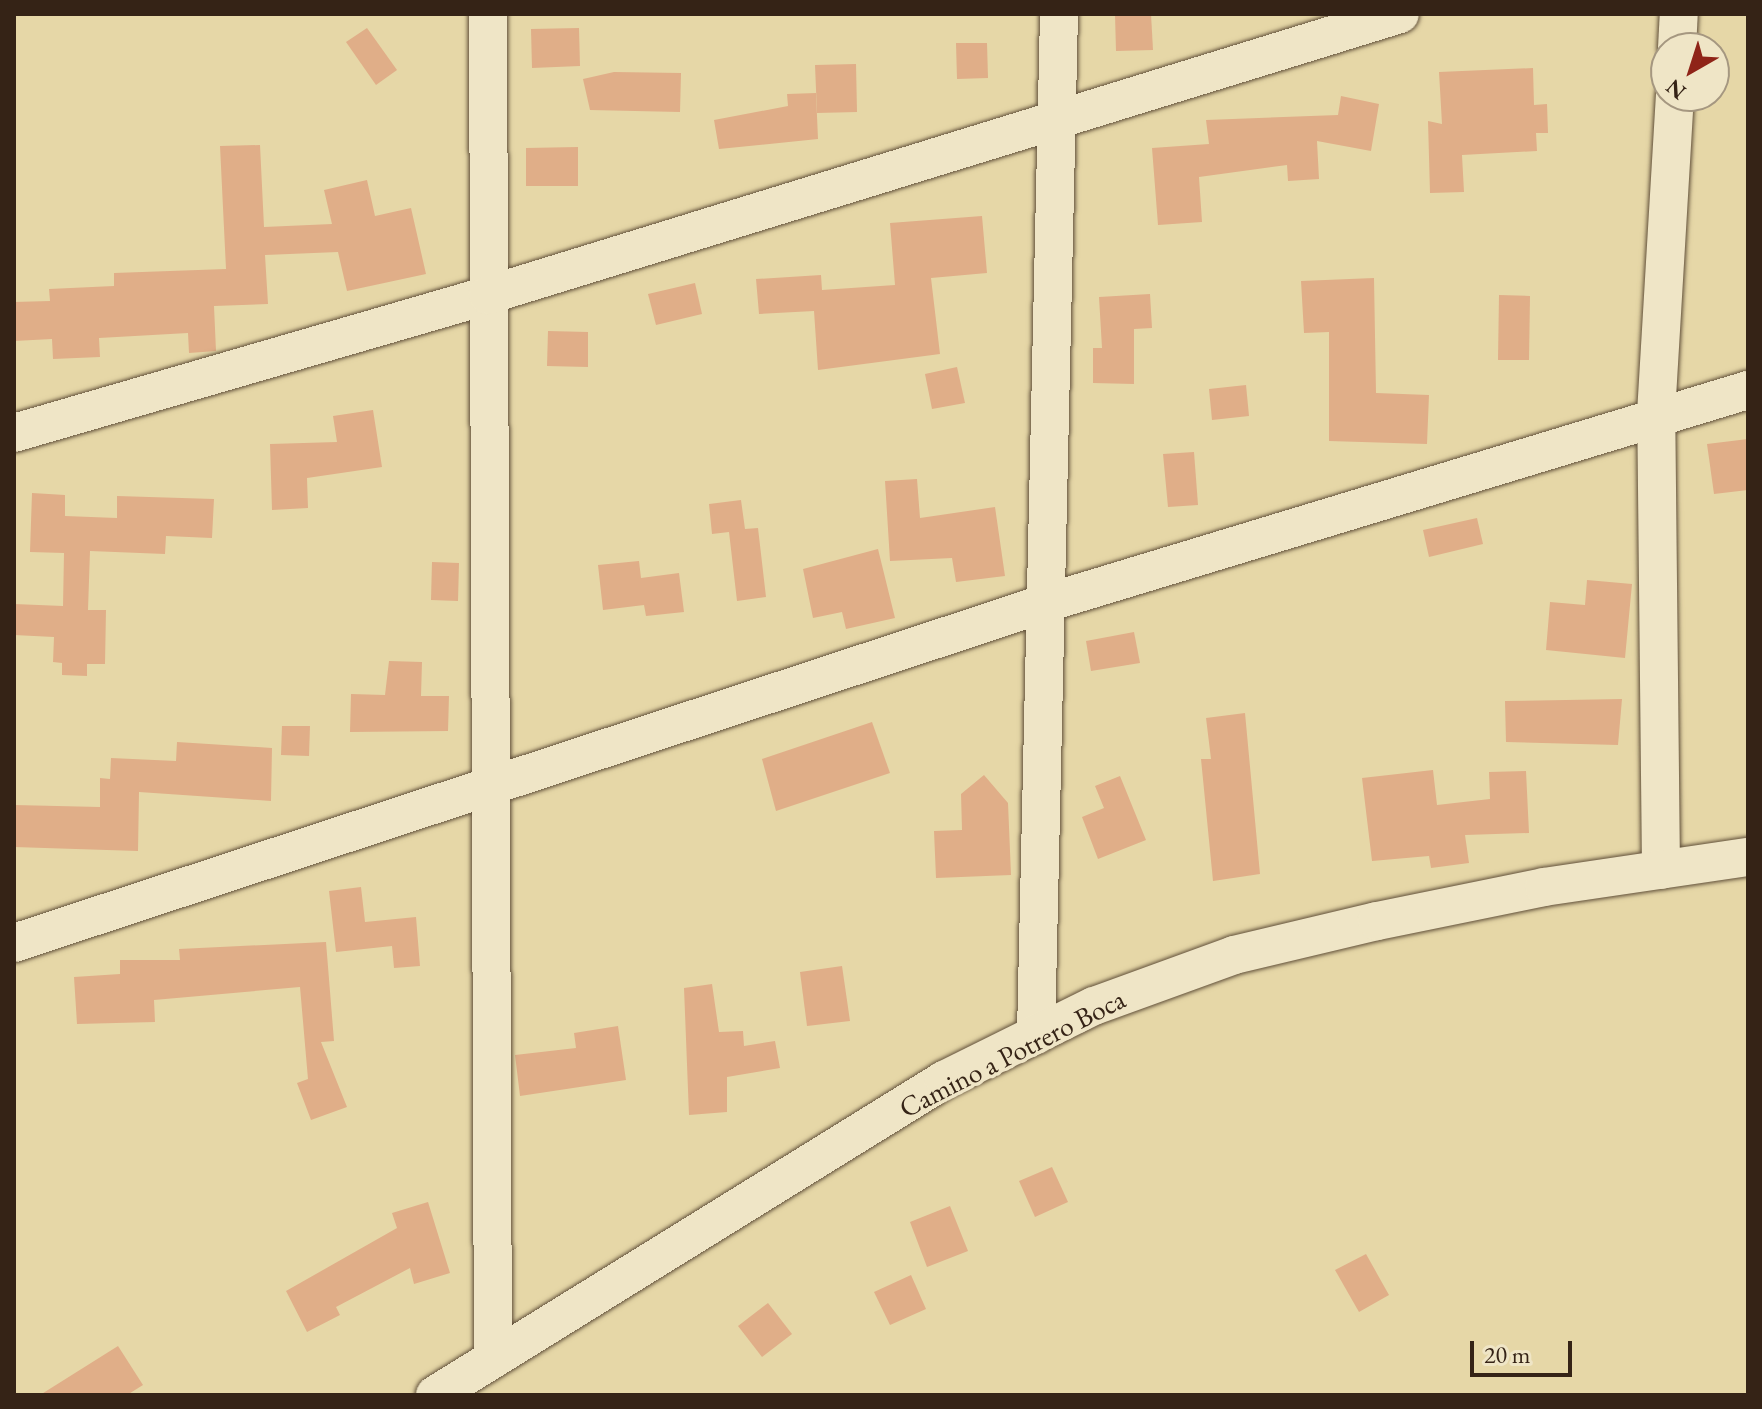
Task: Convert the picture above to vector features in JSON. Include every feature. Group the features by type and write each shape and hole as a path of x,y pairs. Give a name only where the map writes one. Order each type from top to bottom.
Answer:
{"street":[{"path":"488,14 493,1359"},
{"path":"1036,1035 1046,603 1052,121 1059,14"},
{"path":"14,433 488,295 1400,14"},
{"path":"1661,870 1656,414 1674,112"},
{"path":"14,943 1046,603 1656,414 1748,390"},
{"name":"Camino a Potrero Boca","path":"435,1395 944,1080 1094,1006 1234,955 1529,890 1748,857"}],"building":[{"path":"1115,14 1151,14 1153,50 1116,51"},
{"path":"367,28 397,70 376,85 346,42"},
{"path":"579,28 580,66 532,68 531,29"},
{"path":"956,43 987,43 988,78 957,79"},
{"path":"856,64 857,112 817,113 815,65"},
{"path":"1533,68 1534,105 1547,104 1548,133 1536,133 1537,151 1462,155 1464,192 1430,193 1428,121 1442,124 1439,72"},
{"path":"614,72 681,73 680,112 590,110 583,79"},
{"path":"816,93 818,139 719,149 714,120 788,106 787,94"},
{"path":"1341,96 1379,104 1371,151 1317,141 1319,179 1288,181 1287,165 1199,177 1202,222 1158,225 1152,148 1209,144 1206,120 1338,115"},
{"path":"260,145 264,227 332,224 324,190 367,180 375,216 411,208 426,274 347,291 338,252 265,255 268,304 214,306 216,351 189,353 188,333 99,338 100,357 53,359 52,339 14,341 14,302 50,301 49,289 114,286 114,273 226,269 220,146"},
{"path":"578,147 578,186 526,186 526,148"},
{"path":"982,216 987,273 931,278 940,354 818,370 814,311 759,314 756,279 821,275 822,290 895,285 890,223"},
{"path":"1374,278 1376,393 1429,395 1427,444 1329,441 1329,332 1304,333 1301,281"},
{"path":"695,283 702,314 656,325 648,294"},
{"path":"1150,294 1152,328 1134,329 1134,384 1093,383 1093,348 1102,348 1099,297"},
{"path":"1499,295 1530,296 1529,360 1498,360"},
{"path":"548,331 588,332 588,367 547,366"},
{"path":"957,367 965,403 932,409 925,374"},
{"path":"1246,385 1249,416 1212,420 1209,389"},
{"path":"373,410 382,467 307,478 308,508 272,510 270,444 337,442 333,416"},
{"path":"1748,439 1748,490 1714,494 1707,444"},
{"path":"1194,452 1198,505 1168,507 1163,454"},
{"path":"917,479 920,518 995,507 1005,576 956,582 952,558 890,561 885,481"},
{"path":"32,493 65,495 65,516 117,518 117,496 214,499 212,538 166,536 165,554 90,551 88,610 106,610 105,664 87,664 87,676 62,675 62,663 53,662 54,637 14,635 14,604 63,606 64,553 30,552"},
{"path":"741,500 745,529 758,528 766,597 737,601 729,532 712,534 709,504"},
{"path":"1477,518 1483,544 1429,557 1423,530"},
{"path":"878,549 895,618 846,629 842,612 813,618 803,569"},
{"path":"639,561 641,578 679,573 684,612 646,616 644,605 603,610 598,565"},
{"path":"432,562 459,563 458,601 431,600"},
{"path":"1587,580 1632,584 1625,658 1546,650 1550,602 1585,605"},
{"path":"1134,632 1140,663 1091,671 1086,641"},
{"path":"389,661 422,662 421,696 449,696 448,731 350,732 351,694 385,695"},
{"path":"1622,699 1618,745 1506,742 1505,701"},
{"path":"1245,713 1260,874 1213,881 1201,759 1211,759 1206,718"},
{"path":"872,722 890,773 776,811 762,759"},
{"path":"282,726 310,726 309,756 281,755"},
{"path":"177,742 272,748 271,801 139,792 138,851 14,847 14,805 100,807 100,778 110,779 111,758 176,761"},
{"path":"1433,770 1437,805 1490,799 1489,772 1526,771 1529,833 1465,835 1469,863 1431,868 1429,856 1372,861 1362,778"},
{"path":"984,775 1008,803 1011,875 936,878 934,831 962,830 961,794"},
{"path":"1120,776 1146,840 1098,859 1082,817 1104,808 1095,786"},
{"path":"361,887 365,922 416,917 420,966 394,968 392,946 336,952 329,891"},
{"path":"326,942 334,1041 321,1042 347,1107 311,1120 297,1083 308,1079 300,987 154,1000 155,1022 77,1024 74,977 120,974 120,960 180,960 179,949"},
{"path":"842,966 850,1021 807,1026 800,972"},
{"path":"712,984 719,1032 743,1031 744,1046 775,1041 780,1068 727,1077 727,1112 689,1115 684,988"},
{"path":"618,1026 626,1080 520,1096 515,1055 576,1048 574,1033"},
{"path":"1052,1167 1068,1202 1035,1217 1019,1181"},
{"path":"428,1202 450,1273 414,1284 410,1268 336,1307 340,1315 307,1332 286,1291 397,1228 392,1213"},
{"path":"950,1206 968,1251 927,1267 910,1222"},
{"path":"1366,1254 1389,1295 1359,1312 1335,1270"},
{"path":"911,1275 926,1309 890,1325 874,1292"},
{"path":"768,1303 792,1334 762,1357 738,1326"},
{"path":"118,1346 143,1385 127,1395 40,1395"}]}
